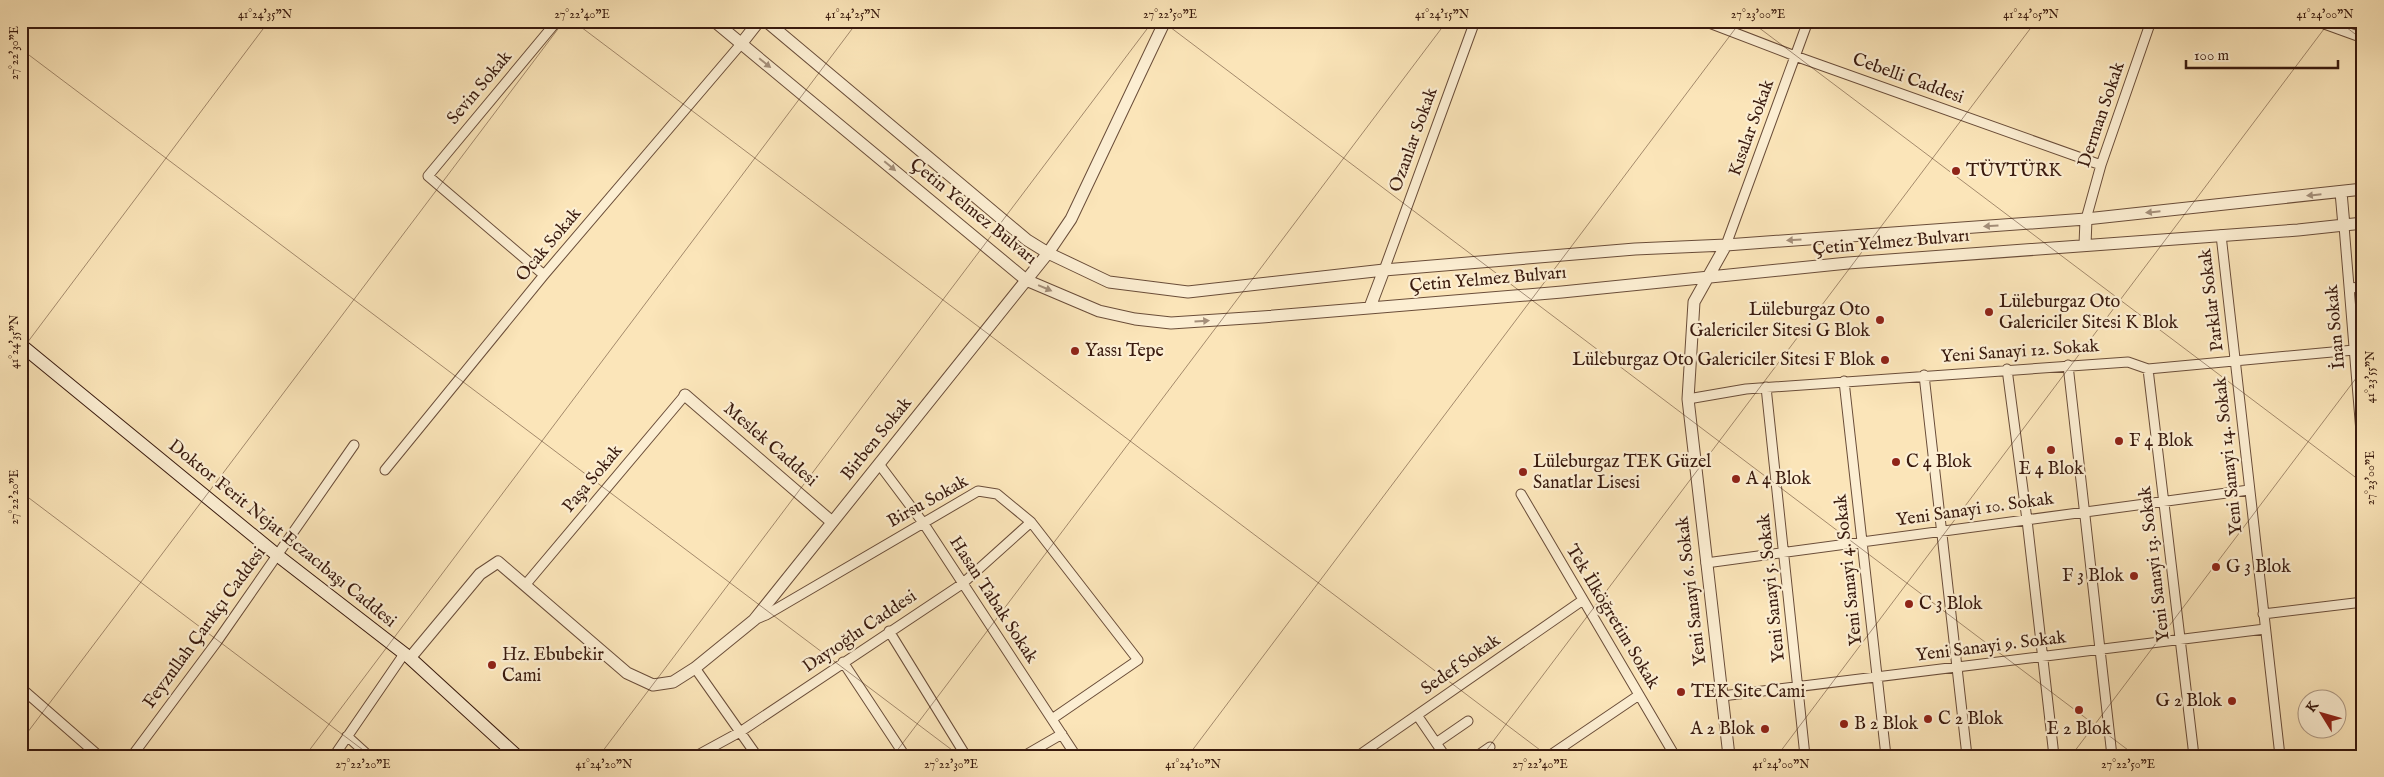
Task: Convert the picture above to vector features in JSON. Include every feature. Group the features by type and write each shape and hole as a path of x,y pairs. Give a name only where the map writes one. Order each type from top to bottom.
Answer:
{"main road":[{"name":"Doktor Ferit Nejat Eczacıbaşı Caddesi","path":"21,345 277,555 407,656 517,756"}],"street":[{"name":"Sevin Sokak","path":"544,275 428,176 557,21"},
{"name":"Çetin Yelmez Bulvarı","path":"714,21 1026,280 1099,311 1135,319 1171,323 1562,292 1707,276 2085,244 2344,226 2363,223"},
{"path":"741,44 759,21"},
{"name":"Çetin Yelmez Bulvarı","path":"766,21 982,204 1048,253 1109,282 1188,292 1384,270 1635,249 1726,245 2086,219 2363,189"},
{"name":"Birben Sokak","path":"754,620 1048,253 1071,219 1165,21"},
{"name":"Ozanlar Sokak","path":"1384,270 1474,21"},
{"name":"Cebelli Caddesi","path":"1704,21 1795,56 2101,165"},
{"name":"Kısalar Sokak","path":"1726,245 1808,21"},
{"name":"Derman Sokak","path":"2086,219 2101,165 2151,21"},
{"path":"2316,21 2363,38"},
{"name":"Ocak Sokak","path":"385,470 544,275 741,44"},
{"path":"2341,192 2344,226"},
{"path":"2085,244 2086,219"},
{"name":"İnan Sokak","path":"2344,226 2363,456"},
{"name":"Parklar Sokak","path":"2221,235 2236,361"},
{"name":"Yeni Sanayi 6. Sokak","path":"1726,245 1694,302 1688,399 1728,756"},
{"path":"1370,307 1384,270"},
{"path":"2350,288 2363,287"},
{"name":"Yeni Sanayi 12. Sokak","path":"1688,399 1766,387 1924,375 2128,362 2148,369 2354,350"},
{"name":"Yeni Sanayi 14. Sokak","path":"2236,361 2280,756"},
{"path":"2068,365 2112,756"},
{"path":"2006,369 2027,520 2054,756"},
{"name":"Yeni Sanayi 13. Sokak","path":"2148,369 2194,756"},
{"path":"1924,375 1967,756"},
{"name":"Yeni Sanayi 4. Sokak","path":"1844,381 1886,756"},
{"name":"Yeni Sanayi 5. Sokak","path":"1766,387 1785,552 1805,756"},
{"name":"Meslek Caddesi","path":"685,395 832,522"},
{"name":"Paşa Sokak","path":"526,584 685,395"},
{"name":"Feyzullah Çarıkçı Caddesi","path":"132,756 216,642 354,445"},
{"name":"Hasan Tabak Sokak","path":"879,464 924,524 1076,756"},
{"name":"Yeni Sanayi 10. Sokak","path":"1706,563 2249,490"},
{"name":"Birsu Sokak","path":"526,584 627,673 653,685 673,682 695,668 754,620 766,615 978,491 997,494 1031,522 1138,660 1052,720"},
{"name":"Tek İlköğretim Sokak","path":"1521,494 1675,756"},
{"name":"Dayıoğlu Caddesi","path":"696,756 740,732 962,584 1031,522"},
{"path":"334,756 407,656 480,574 498,562 526,584"},
{"name":"Sedef Sokak","path":"1358,756 1583,600"},
{"path":"2263,614 2363,602"},
{"name":"Yeni Sanayi 9. Sokak","path":"1722,696 2265,629"},
{"path":"889,631 966,756"},
{"path":"843,662 905,756"},
{"path":"695,668 757,756"},
{"path":"21,688 99,756"},
{"path":"1549,756 1639,695"},
{"path":"1417,715 1445,756"},
{"path":"1436,743 1468,721"},
{"path":"1024,756 1062,734"},
{"path":"347,736 369,756"},
{"path":"1477,756 1490,747"}],"place":[{"name":"TÜVTÜRK","path":"1956,171"},
{"name":"Lüleburgaz Oto Galericiler Sitesi K Blok","path":"1989,312"},
{"name":"Lüleburgaz Oto Galericiler Sitesi G Blok","path":"1880,320"},
{"name":"Yassı Tepe","path":"1075,351"},
{"name":"Lüleburgaz Oto Galericiler Sitesi F Blok","path":"1885,360"},
{"name":"F 4 Blok","path":"2119,441"},
{"name":"E 4 Blok","path":"2051,450"},
{"name":"C 4 Blok","path":"1896,462"},
{"name":"Lüleburgaz TEK Güzel Sanatlar Lisesi","path":"1523,472"},
{"name":"A 4 Blok","path":"1736,479"},
{"name":"G 3 Blok","path":"2216,567"},
{"name":"F 3 Blok","path":"2134,576"},
{"name":"C 3 Blok","path":"1909,604"},
{"name":"Hz. Ebubekir Cami","path":"492,665"},
{"name":"TEK Site Cami","path":"1681,692"},
{"name":"G 2 Blok","path":"2232,701"},
{"name":"E 2 Blok","path":"2079,710"},
{"name":"C 2 Blok","path":"1928,719"},
{"name":"B 2 Blok","path":"1844,724"},
{"name":"A 2 Blok","path":"1765,729"}]}
